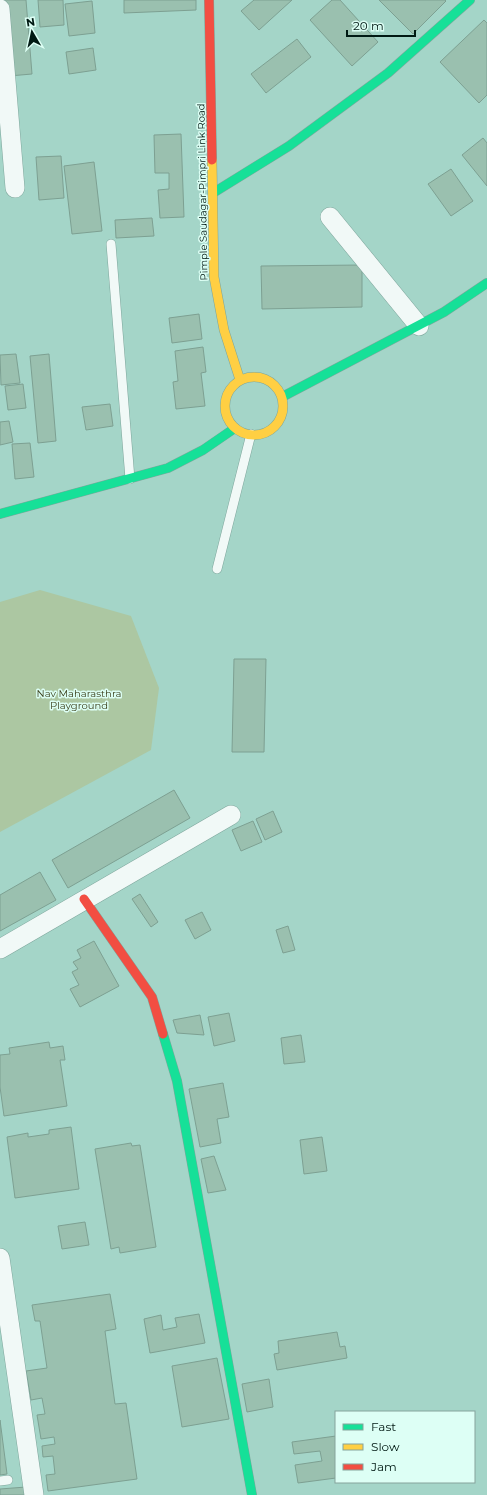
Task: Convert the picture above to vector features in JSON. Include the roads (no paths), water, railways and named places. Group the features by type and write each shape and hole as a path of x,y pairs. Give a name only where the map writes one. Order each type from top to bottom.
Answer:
{"street":[{"name":"Pimple Saudagar-Pimpri Link Road","path":"209,0 214,277 221,318 232,360 240,380"},
{"path":"213,193 289,146 388,74 470,0"},
{"path":"0,9 15,188"},
{"path":"330,217 419,326"},
{"path":"282,397 419,326 444,312 487,283"},
{"path":"251,377 262,378 272,383 282,397 283,408 276,424 268,431 251,434 235,428 226,414 225,403 228,392 240,380 251,377"},
{"path":"0,514 168,468 203,450 235,428"},
{"path":"0,949 231,815"},
{"path":"84,899 152,997 177,1081 252,1495"},
{"path":"0,1258 34,1495"}],"lane":[{"path":"111,244 130,479"},
{"path":"217,569 251,434"}],"park label":[{"name":"Nav Maharasthra Playground","path":"79,698"}]}
